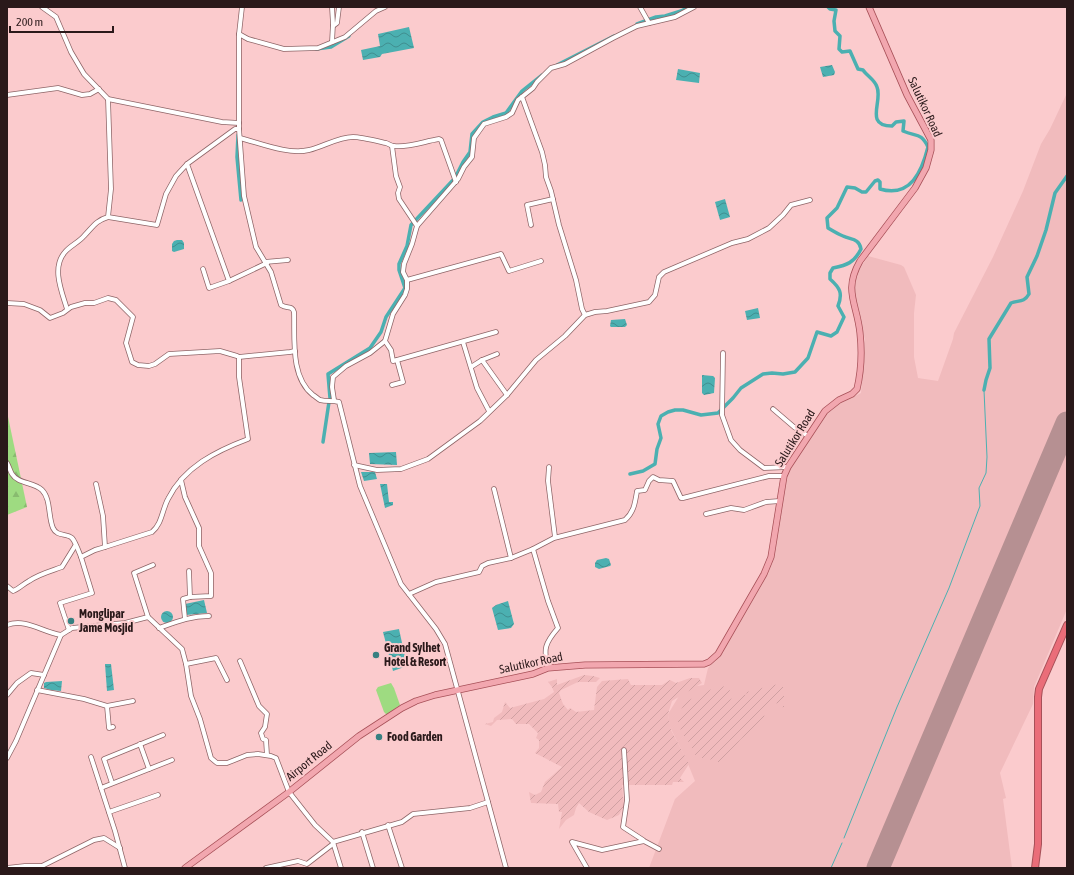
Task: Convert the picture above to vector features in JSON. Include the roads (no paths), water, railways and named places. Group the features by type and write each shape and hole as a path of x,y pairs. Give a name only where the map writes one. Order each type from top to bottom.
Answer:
{"highway":[{"path":"1035,868 1038,844 1039,689 1067,625"}],"main road":[{"name":"Salutikor Road","path":"456,690 533,674 548,668 586,665 704,664 709,662 718,654 768,566 774,547 784,476 788,466 825,411 839,400 852,394 857,389 861,341 851,290 853,273 860,261 915,188 926,168 931,150 931,140 907,95 869,7"},
{"name":"Airport Road","path":"185,868 289,792 359,736 397,711 416,701 456,690"}],"street":[{"path":"42,7 56,16 71,52 84,74 108,99 222,122 239,123"},
{"path":"242,7 239,34 239,129 242,184 246,210 256,247 271,272 281,305 290,307 294,312 297,371 307,390 320,400 334,400 339,402 362,492 383,543 401,584 436,629 445,644 456,690 506,868"},
{"path":"332,7 332,42"},
{"path":"333,26 337,23 339,7"},
{"path":"239,34 248,39 284,49 318,48 345,37 376,11 385,7"},
{"path":"640,7 649,23"},
{"path":"334,400 332,387 333,377 346,366 370,353 385,341 393,314 407,289 407,280 403,272 404,264 412,244 416,225 455,180 472,157 473,144 478,131 484,124 506,117 512,113 518,100 533,88 551,68 565,64 637,26 675,17 691,8"},
{"path":"7,95 58,88 82,95 90,94 99,90"},
{"path":"522,97 542,152 546,176 576,280 582,309 585,315"},
{"path":"108,99 111,189 108,217"},
{"path":"67,309 58,275 62,257 65,252 88,233 94,224 100,219 108,217 157,225 166,194 176,176 187,164 235,129 239,129"},
{"path":"240,138 286,150 308,151 353,137 385,143 392,146 410,145 439,138 455,180"},
{"path":"392,146 396,176 400,187 398,193 399,199 416,225"},
{"path":"187,164 229,281"},
{"path":"531,225 527,206 553,199"},
{"path":"354,465 377,470 401,470 428,459 480,421 507,395 536,360 565,336 585,315 649,302 655,296 659,277 664,272 732,243 748,240 769,228 791,205 810,200"},
{"path":"407,280 501,254 509,270 541,261"},
{"path":"203,269 209,288 229,281 266,262 288,260"},
{"path":"7,303 24,304 40,310 50,318 63,313 67,309 85,303 94,303 108,298 116,300 133,316 126,344 132,362 138,365 149,366 155,364 169,354 220,351 239,357 290,352 295,350"},
{"path":"385,341 391,350 393,361 496,332"},
{"path":"462,342 477,388 490,410"},
{"path":"723,353 722,415 731,440 740,450 764,468 788,466"},
{"path":"471,367 482,360 498,354"},
{"path":"81,557 95,550 149,534 155,530 158,526 167,499 181,480 194,467 209,456 224,448 248,439 239,377 239,357"},
{"path":"392,385 403,382 397,360"},
{"path":"482,360 507,395"},
{"path":"773,409 794,427 808,436"},
{"path":"7,463 16,479 36,486 43,491 48,502 53,529 58,534 70,536 73,539 81,557 92,593 60,603 69,630"},
{"path":"549,467 548,481 556,537"},
{"path":"409,594 436,582 479,572 482,566 488,563 512,558 556,537 625,520 631,515 637,491 645,490 649,481 653,477 659,480 673,481 681,498 683,498 769,476 784,476"},
{"path":"181,480 185,497 199,528 199,546 211,573 211,596 190,597 183,599 185,619"},
{"path":"96,484 103,516 105,547"},
{"path":"494,489 512,558"},
{"path":"706,514 731,508 744,510 766,502 780,501"},
{"path":"7,586 13,591 21,587 29,580 62,567 75,546"},
{"path":"533,549 548,601 558,628 548,640 545,647 548,668"},
{"path":"153,565 134,573 148,617 182,649 191,696 200,719 211,758 217,763 227,763 248,756 267,755 276,758 289,792 315,825 333,843 341,868"},
{"path":"189,571 190,597"},
{"path":"159,628 185,619 198,616 209,616"},
{"path":"7,625 23,622 52,634 60,635 72,628 125,623 148,617"},
{"path":"7,758 16,741 60,635"},
{"path":"186,664 216,658 227,680"},
{"path":"240,661 259,706 267,714 265,727 261,733 263,739 266,740 267,755"},
{"path":"7,695 17,683 31,673 44,675"},
{"path":"37,690 84,698 107,706 133,701"},
{"path":"107,706 109,728 113,727"},
{"path":"112,783 104,759 163,735"},
{"path":"140,744 150,769"},
{"path":"624,750 627,800 623,827 659,849"},
{"path":"91,756 125,868"},
{"path":"101,788 172,760"},
{"path":"109,812 158,795"},
{"path":"266,868 298,861 307,864 333,843 362,832 402,822 413,814 470,808 488,802"},
{"path":"388,825 402,868"},
{"path":"362,832 373,868"},
{"path":"7,868 42,866 57,860 94,840 104,838 120,848"},
{"path":"587,868 572,842 602,850 644,841"}],"water":[{"path":"409,27 414,48 382,54 380,57 363,60 361,50 380,46 378,34"},
{"path":"832,65 835,72 834,75 823,77 820,67"},
{"path":"678,69 700,73 699,83 676,80"},
{"path":"725,199 730,217 720,220 715,202"},
{"path":"177,240 182,240 184,243 184,249 174,252 172,251 172,244"},
{"path":"758,308 760,318 747,320 745,311"},
{"path":"625,319 627,325 625,327 610,326 611,320"},
{"path":"702,375 713,376 715,378 714,393 704,395 702,393"},
{"path":"396,452 397,465 370,464 369,453"},
{"path":"361,472 375,472 377,479 364,481"},
{"path":"380,484 387,484 389,502 393,502 393,505 385,508"},
{"path":"606,558 609,559 610,566 599,569 595,567 597,560"},
{"path":"204,600 207,613 186,615 185,604"},
{"path":"508,601 514,624 511,628 498,630 492,608"},
{"path":"167,611 171,613 173,617 171,621 167,623 163,621 161,617 163,613"},
{"path":"399,629 407,666 393,671 383,632"},
{"path":"105,664 111,664 114,690 107,691"},
{"path":"62,681 61,691 44,688 44,683 46,682"}],"waterway":[{"path":"637,24 656,17 681,11 689,7"},
{"path":"630,474 643,471 655,464 657,449 661,438 658,424 661,416 675,410 683,410 701,415 718,413 741,388 763,374 783,374 795,372 808,358 817,332 831,336 837,332 844,317 838,306 840,291 830,279 830,273 833,268 850,263 861,249 857,241 828,228 827,218 837,208 847,187 866,192 875,181 878,180 880,182 880,189 891,191 900,190 913,180 922,165 928,147 923,139 903,131 904,121 896,122 892,126 884,125 879,122 876,112 878,99 877,87 873,80 863,70 858,69 850,51 842,52 839,49 840,36 835,31 834,21 836,10 828,7"},
{"path":"316,49 331,47 349,36"},
{"path":"557,65 614,36"},
{"path":"330,398 328,374 370,348 381,332 386,317 405,288 399,270 399,264 407,246 411,225 455,178 470,152 472,134 483,122 506,113 522,91 542,75"},
{"path":"238,135 237,157 241,200"},
{"path":"984,390 990,368 989,339 1011,303 1023,300 1029,294 1027,277 1037,256 1046,230 1055,193 1067,176"},
{"path":"844,838 897,707 949,588 980,506 979,488 986,473 987,457 984,390"},
{"path":"323,442 329,402"},
{"path":"831,868 842,843"}],"place":[{"name":"Monglipar Jame Mosjid","path":"71,621"},
{"name":"Grand Sylhet Hotel & Resort","path":"376,655"},
{"name":"Food Garden","path":"379,737"}]}
